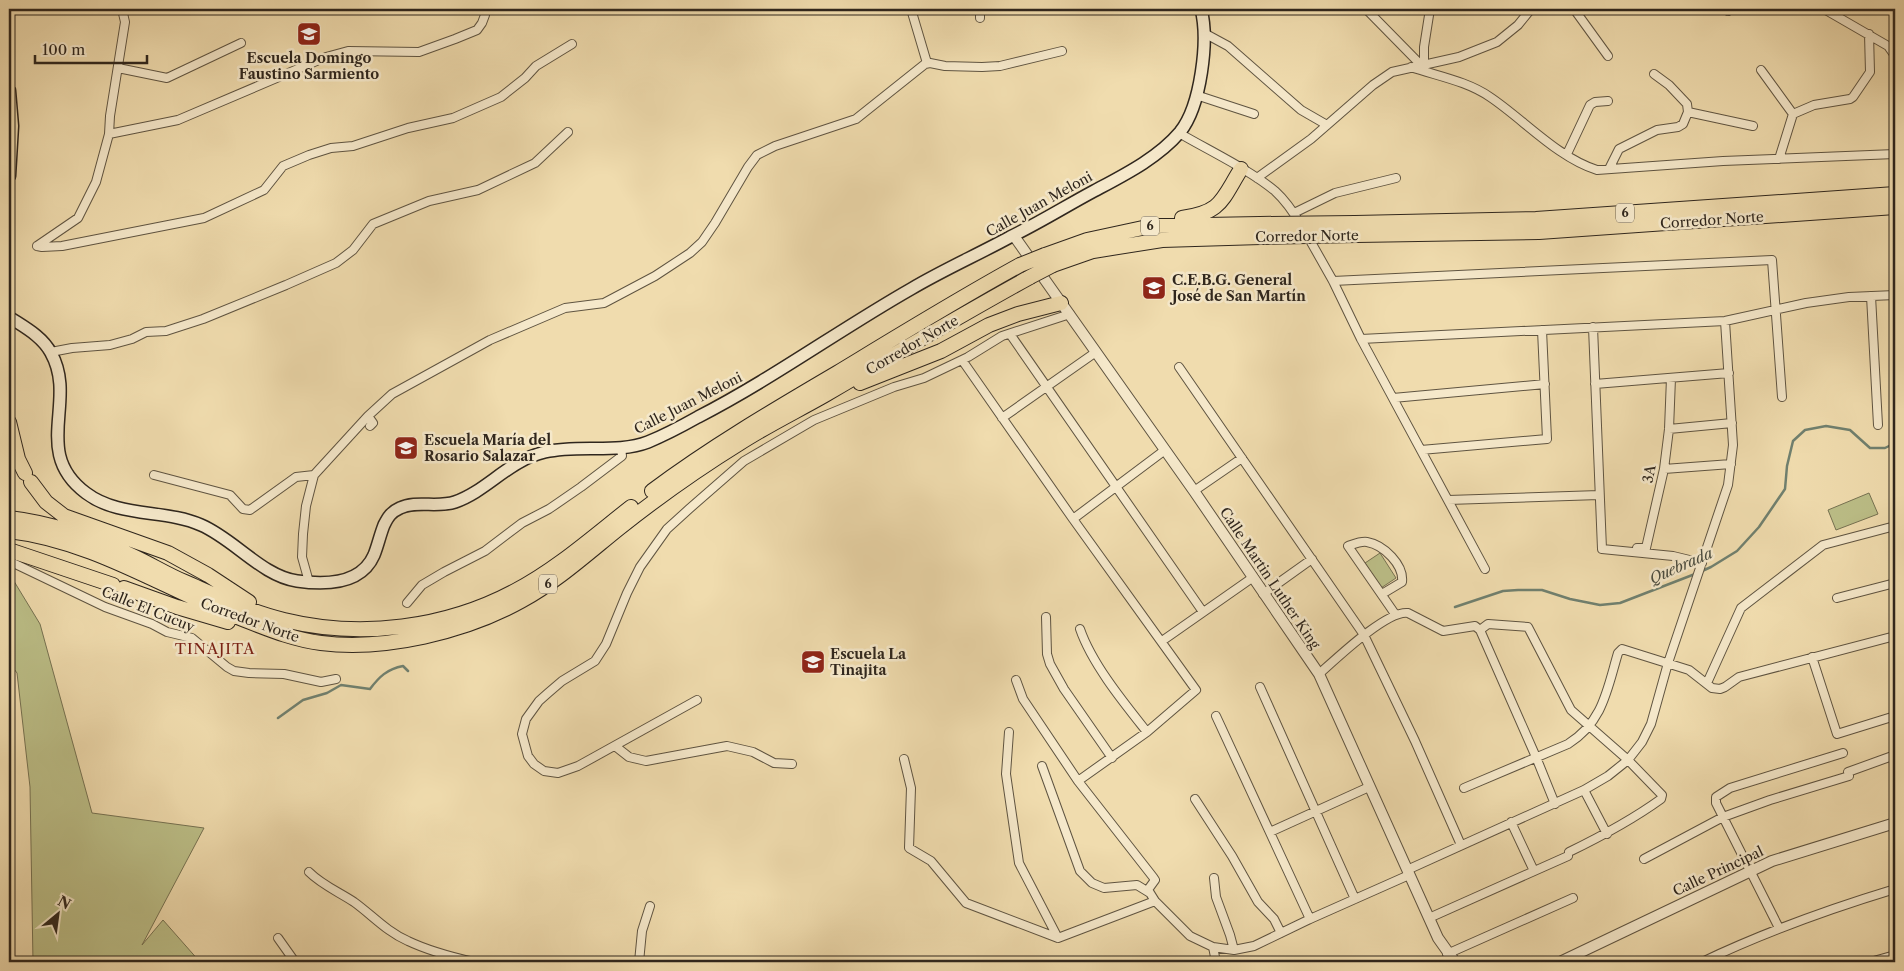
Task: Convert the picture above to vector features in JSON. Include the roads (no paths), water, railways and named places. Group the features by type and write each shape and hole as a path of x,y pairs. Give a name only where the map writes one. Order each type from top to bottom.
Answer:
{"highway":[{"path":"1152,226 1211,211 1219,204 1240,169"},
{"name":"Corredor Norte","path":"9,531 46,538 90,551 206,604 285,635 319,643 352,646 404,640 451,630 521,602 554,580 658,498 720,456 1030,277 1049,260 1087,240 1152,226 1261,231 1356,229 1536,219 1895,194"},
{"name":"Corredor Norte","path":"1356,229 1539,232 1895,207"},
{"name":"Corredor Norte","path":"9,518 49,526 84,536 135,556 211,594 245,608 283,620 319,627 353,629 402,627 447,618 482,607 516,591 549,570 692,461 1020,265 1093,250 1162,240 1261,231"},
{"path":"817,400 941,351 989,325 1018,314 1061,303"},
{"path":"9,422 18,459 28,477 46,502 64,516 168,553 190,564 283,620"},
{"path":"9,550 177,607 285,635"}],"main road":[{"name":"Calle Juan Meloni","path":"9,317 42,340 51,352 59,385 56,436 58,452 64,469 88,495 106,504 172,516 196,523 215,532 278,576 294,581 336,583 352,577 366,568 374,555 381,532 390,515 405,505 446,505 456,502 527,457 549,451 586,447 621,448 644,444 728,402 912,288 1014,236 1139,165 1170,143 1186,123 1196,95 1202,59 1204,32 1201,9"},
{"path":"9,91 12,126 9,176"}],"street":[{"path":"122,9 124,22 109,134 96,182 78,218 37,246 62,246 204,218 264,190 283,166 309,155 332,148 353,146 408,128 453,118 501,97 525,78 536,66 572,44"},
{"path":"109,134 178,120 326,57 348,52 419,52 455,40 476,30 482,23 485,15 484,9"},
{"path":"911,9 927,63"},
{"path":"980,18 980,11 988,9"},
{"path":"1366,9 1422,65"},
{"path":"1422,65 1430,9"},
{"path":"1257,178 1327,125 1373,85 1392,72 1459,56 1497,42 1518,25 1531,9"},
{"path":"1574,9 1608,56"},
{"path":"1824,9 1888,46 1895,56"},
{"path":"1204,32 1228,46 1301,110 1327,125"},
{"path":"1779,159 1793,114 1814,105 1854,97 1870,72 1869,34"},
{"path":"118,68 167,78 241,43"},
{"path":"309,582 302,557 303,534 306,506 314,475 368,416 392,394 490,340 565,308 604,303 655,276 690,253 702,242 757,155 775,146 856,119 927,63 982,67 1000,66 1062,51"},
{"path":"1411,67 1470,86 1490,96 1538,136 1587,167 1597,170 1895,154"},
{"path":"1761,70 1793,114"},
{"path":"1609,169 1619,149 1657,130 1681,126 1688,112 1687,104 1675,91 1654,74"},
{"path":"1196,95 1254,114"},
{"path":"1567,154 1590,106 1595,102 1608,101"},
{"path":"1688,112 1753,126"},
{"path":"51,352 110,345 146,332 166,331 203,319 286,284 336,262 353,250 373,224 429,201 478,190 535,163 568,132"},
{"path":"1179,133 1257,178 1275,191 1294,213 1333,281 1361,339 1485,569"},
{"path":"1294,213 1336,193 1396,178"},
{"name":"Calle Martin Luther King","path":"1014,236 1194,491 1319,674 1429,918 1447,954 1454,962"},
{"path":"1333,281 1772,260 1782,397"},
{"path":"1361,339 1725,321 1806,303 1895,295"},
{"path":"1871,296 1878,425"},
{"path":"697,700 578,766 558,773 544,771 534,764 528,756 522,734 526,719 539,701 562,681 595,661 606,644 640,567 667,529 744,462 814,420 894,387 924,378 962,360 996,339 1070,314"},
{"path":"1042,766 1080,871 1092,883 1104,888 1136,885 1147,891 1190,936 1213,947 1234,950 1254,946 1355,899 1461,845 1555,804 1608,776 1628,760 1642,742 1651,724 1668,663 1728,485 1733,445 1725,321"},
{"path":"1593,327 1602,549 1673,556 1701,565"},
{"path":"1421,450 1547,439 1542,330"},
{"path":"1010,334 1203,612"},
{"path":"1002,418 1096,352"},
{"path":"962,360 1196,690 1147,732 1078,781"},
{"path":"1179,366 1364,635 1415,741 1461,845"},
{"path":"1595,384 1729,373"},
{"name":"3A","path":"1620,550 1625,548 1646,548 1664,468 1669,429 1671,378"},
{"path":"1393,398 1545,384"},
{"path":"368,416 373,423 370,426"},
{"path":"1669,429 1732,423"},
{"path":"406,604 422,585 485,551 522,522 549,508 581,487 622,456 621,448"},
{"path":"1073,519 1165,450"},
{"path":"1194,491 1242,458"},
{"path":"1664,468 1731,464"},
{"path":"154,475 230,494 243,508 250,510 296,477 314,475"},
{"path":"1448,500 1599,495"},
{"path":"1707,683 1741,608 1823,545 1895,526"},
{"path":"1382,594 1402,582 1401,571 1393,559 1383,549 1374,544 1366,542 1348,546 1395,614"},
{"path":"1263,594 1312,559"},
{"name":"Calle El Cucuy","path":"9,561 106,607 152,624 167,632 192,638 234,671 284,674 300,679 321,682 336,679"},
{"path":"1162,641 1252,578"},
{"path":"1837,598 1895,582"},
{"path":"1319,674 1364,635 1395,614 1408,613 1443,631 1475,626 1480,630 1555,804"},
{"path":"1046,617 1047,654 1050,664 1064,690 1112,758"},
{"path":"1429,918 1534,871 1607,834 1639,816 1661,799 1662,795 1628,760 1571,710 1528,627 1488,624 1480,630"},
{"path":"1080,629 1088,649 1125,704 1147,732"},
{"path":"1464,788 1568,744 1580,736 1599,712 1620,650 1622,649 1689,670 1712,688 1720,689 1739,677 1895,636"},
{"path":"1812,658 1837,734 1895,716"},
{"path":"1016,680 1023,699 1078,781 1153,877 1154,880 1147,891"},
{"path":"1260,687 1355,899"},
{"path":"1216,716 1310,919"},
{"path":"1009,732 1006,774 1019,863 1058,938"},
{"path":"614,746 629,757 646,761 727,746 753,752 774,763 792,764"},
{"path":"1779,928 1723,818 1716,803 1716,797 1730,788 1843,753"},
{"path":"1644,859 1723,818 1849,774 1895,755"},
{"path":"904,759 911,788 909,848 931,861 966,903 1058,938 1155,901"},
{"path":"1270,832 1369,787"},
{"path":"1584,790 1607,834"},
{"path":"1194,799 1232,856 1258,902 1274,919 1281,933"},
{"path":"1511,822 1534,871"},
{"name":"Calle Principal","path":"1560,962 1772,861 1895,823"},
{"path":"309,872 320,882 355,903 382,925 407,941 452,957 474,962"},
{"path":"1214,878 1216,897 1234,950"},
{"path":"1702,962 1748,940 1813,915 1895,889"},
{"path":"1447,954 1573,898"},
{"path":"639,962 642,931 650,906"},
{"path":"278,938 295,962"},
{"path":"1213,947 1216,962"},
{"path":"1870,962 1895,954"}],"waterway":[{"name":"Quebrada","path":"1700,572 1737,551 1759,527 1785,489 1787,466 1793,441 1805,430 1826,426 1850,430 1870,448 1885,448 1895,443"},
{"name":"Quebrada","path":"1455,607 1503,591 1518,590 1542,590 1570,599 1600,605 1620,603 1695,574"},
{"path":"278,718 303,700 327,693 341,685 370,689 380,677 392,669 403,666 408,671"}],"place":[{"name":"Escuela Domingo Faustino Sarmiento","path":"309,34"},
{"name":"C.E.B.G. General José de San Martín","path":"1154,288"},
{"name":"Escuela María del Rosario Salazar","path":"406,448"},
{"name":"Escuela La Tinajita","path":"813,662"}],"district":[{"name":"TINAJITA","path":"215,649"}]}
